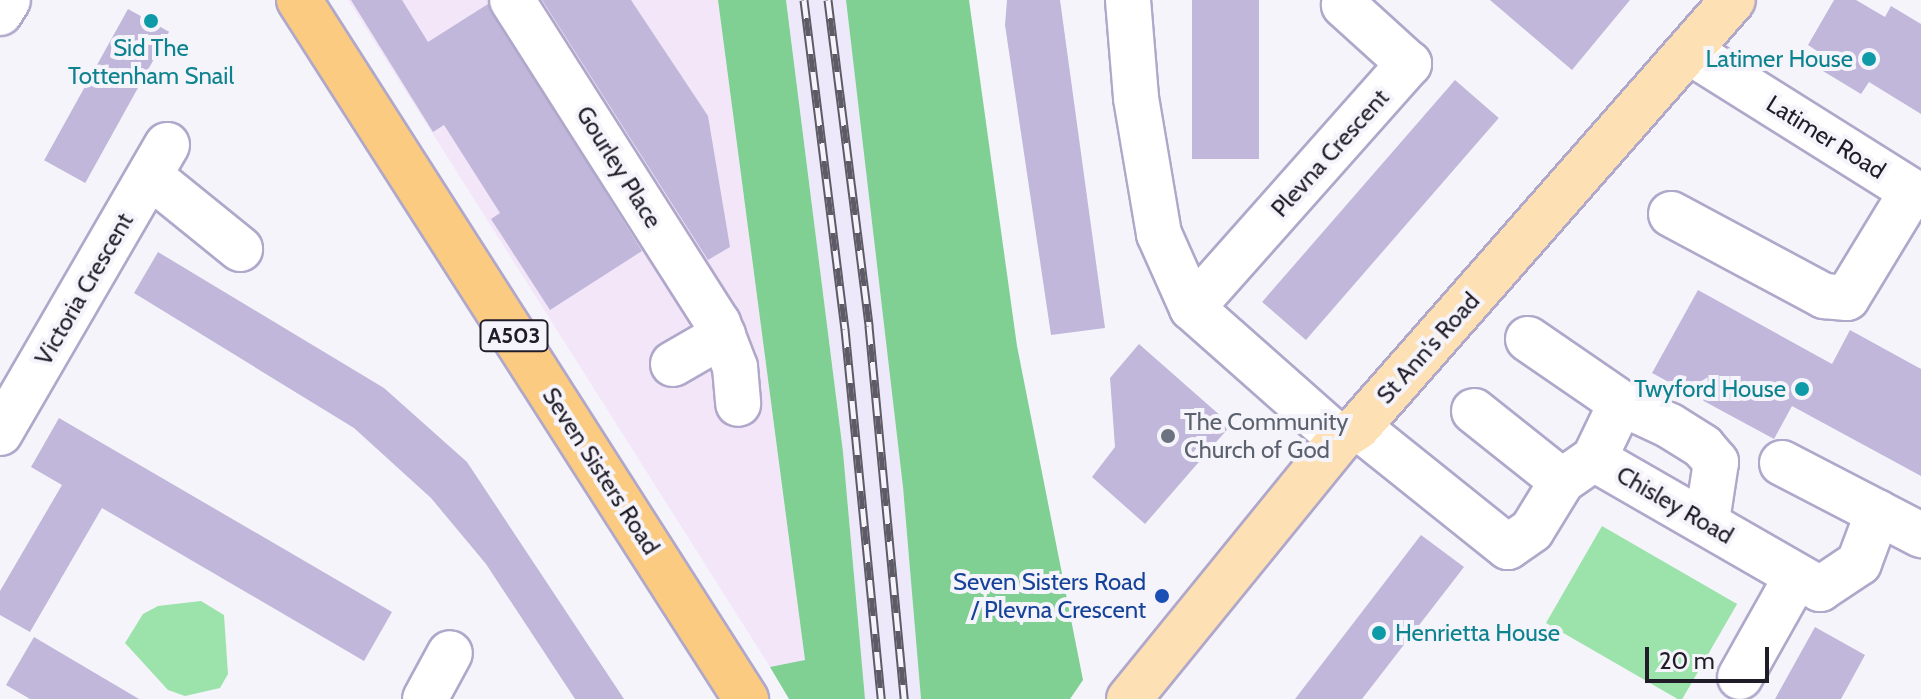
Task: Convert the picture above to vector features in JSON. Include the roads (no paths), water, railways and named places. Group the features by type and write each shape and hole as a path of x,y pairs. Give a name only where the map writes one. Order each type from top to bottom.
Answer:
{"highway":[{"name":"Seven Sisters Road","path":"299,0 746,699"}],"main road":[{"name":"St Ann's Road","path":"1129,699 1349,433 1733,0"}],"street":[{"path":"0,13 8,0"},
{"name":"Gourley Place","path":"512,0 723,335 735,367 738,404"},
{"path":"1128,0 1136,98 1159,234 1192,308 1349,433 1508,547 1532,530 1578,470 1621,403"},
{"name":"Plevna Crescent","path":"1192,308 1409,64 1344,5"},
{"name":"Latimer Road","path":"1690,52 1916,194"},
{"name":"Victoria Crescent","path":"0,433 159,160 240,249"},
{"path":"1671,214 1824,296 1847,298 1916,194"},
{"path":"673,364 723,335"},
{"path":"1528,339 1621,403 1670,426 1703,447 1716,462 1707,521"},
{"name":"Chisley Road","path":"1474,411 1578,470 1707,521 1788,573"},
{"path":"1782,463 1921,535"},
{"path":"1740,677 1788,573 1820,589 1859,563 1878,512"},
{"path":"425,699 450,653"}],"railway":[{"path":"804,0 845,329 881,699"},
{"path":"828,0 869,326 904,699"}],"place":[{"name":"Sid The Tottenham Snail","path":"151,21"},
{"name":"Latimer House","path":"1869,59"},
{"name":"Twyford House","path":"1802,389"},
{"name":"The Community Church of God","path":"1168,436"},
{"name":"Seven Sisters Road / Plevna Crescent","path":"1162,596"},
{"name":"Henrietta House","path":"1379,633"}]}
